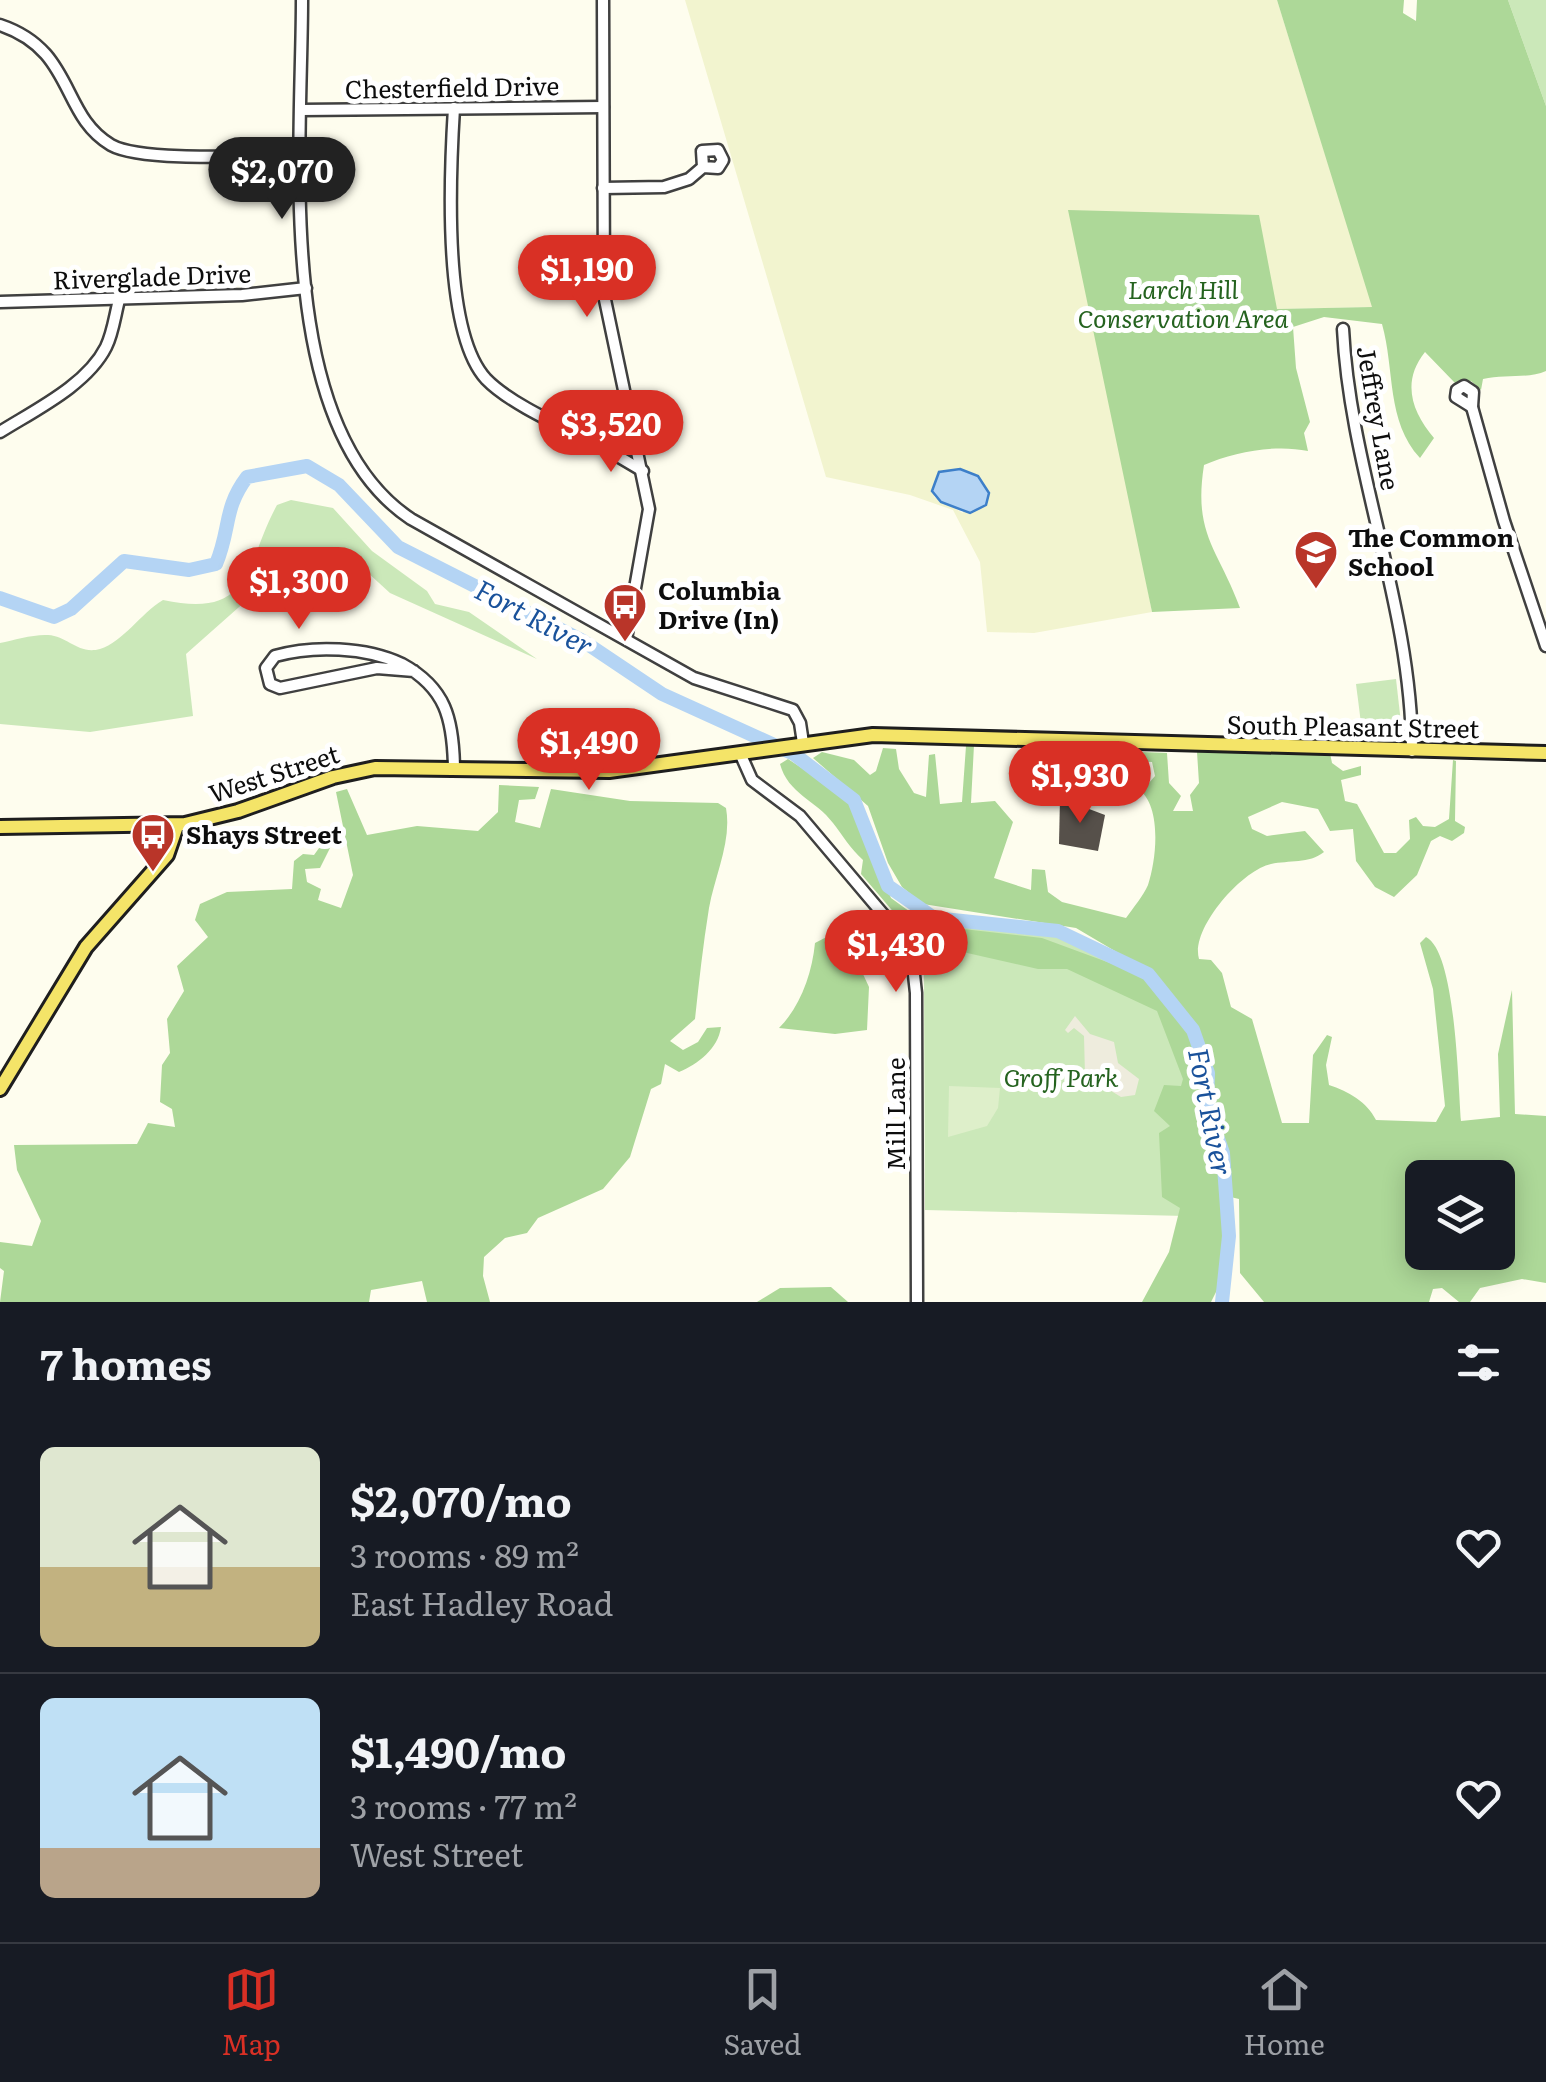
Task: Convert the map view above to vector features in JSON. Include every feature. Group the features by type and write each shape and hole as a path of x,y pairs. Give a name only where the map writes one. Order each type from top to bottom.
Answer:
{"main road":[{"name":"South Pleasant Street","path":"740,752 908,734 1546,752"},
{"name":"West Street","path":"0,827 177,826 231,814 360,770 454,767 586,772 740,752"},
{"path":"0,1089 86,947 168,855 177,826"}],"street":[{"path":"302,0 301,155 306,288 333,420 346,451 377,492 418,524 713,686 790,708 799,719 798,743"},
{"path":"604,0 604,300 644,471 648,517 626,639"},
{"path":"0,25 43,50 64,75 87,123 120,149 301,155"},
{"name":"Chesterfield Drive","path":"302,110 603,107"},
{"path":"454,108 452,259 475,360 485,377 506,394 644,471"},
{"path":"603,188 676,184 704,167"},
{"name":"Riverglade Drive","path":"0,302 119,300 306,288"},
{"path":"0,432 75,382 90,367 106,347 119,300"},
{"name":"Jeffrey Lane","path":"1342,329 1350,393 1393,594 1412,751"},
{"path":"1472,407 1504,522 1546,646"},
{"path":"599,445 631,419"},
{"path":"414,671 380,668 280,688 270,684 266,668 282,654 332,650 382,656 414,671 446,706 454,767"},
{"name":"Mill Lane","path":"740,752 752,780 800,816 910,950 916,992 917,1302"}],"green space":[{"name":"Larch Hill Conservation Area","path":"685,0 1277,0 1373,307 1277,309 1120,446 1152,612 1034,633 987,632 980,562 953,510 910,495 826,477","holes":["943,470 969,471 963,513 934,497"]},
{"name":"Larch Hill Conservation Area","path":"1277,0 1404,0 1403,13 1416,21 1417,0 1508,0 1546,106 1546,371 1483,379 1481,390 1471,381 1455,383 1425,352 1413,374 1412,397 1434,438 1420,458 1409,444 1396,411 1382,324 1324,317 1293,327 1296,368 1310,422 1304,433 1308,451 1255,450 1204,465 1201,489 1205,525 1240,608 1152,612 1068,210 1259,215 1277,309 1372,307"},
{"path":"1508,0 1546,0 1546,106"},
{"path":"291,500 333,508 372,551 427,591 435,604 469,612 537,659 390,593 356,562 306,556 265,584 186,654 193,716 90,732 0,724 0,643 48,635 85,649 100,649 163,600 215,602 231,594 242,582 277,505"},
{"path":"1396,679 1402,732 1362,731 1356,684"},
{"path":"974,745 971,803 995,801 1013,822 994,878 1031,890 1032,869 1045,870 1048,892 1062,902 1126,918 1148,885 1154,861 1151,806 1137,788 1138,780 1148,784 1155,776 1152,762 1065,757 1066,749 1167,753 1169,783 1181,796 1173,811 1193,811 1190,795 1199,783 1197,752 1330,753 1332,763 1343,771 1361,766 1361,775 1341,780 1345,801 1357,804 1384,853 1396,853 1410,839 1409,820 1416,817 1423,826 1435,827 1449,819 1453,760 1456,761 1455,821 1465,827 1464,833 1452,841 1440,836 1431,841 1417,875 1394,897 1375,887 1356,861 1353,829 1330,831 1318,809 1282,802 1248,817 1252,829 1267,836 1305,831 1324,852 1305,860 1271,864 1246,877 1210,917 1198,947 1199,959 1211,960 1222,973 1231,1007 1252,1019 1282,1123 1309,1123 1313,1055 1327,1035 1332,1037 1326,1065 1329,1085 1356,1098 1376,1120 1436,1122 1445,1106 1433,989 1420,943 1426,937 1444,967 1449,992 1461,1121 1500,1117 1498,1054 1512,990 1515,1114 1546,1116 1546,1283 1522,1279 1480,1288 1470,1302 1459,1302 1442,1288 1433,1289 1429,1302 1264,1302 1240,1273 1239,1199 1222,1195 1224,1246 1219,1286 1211,1302 1142,1302 1169,1252 1180,1208 1162,1197 1159,1133 1170,1126 1154,1111 1164,1085 1181,1086 1183,1079 1157,1011 1067,969 1038,969 932,945 914,936 861,874 863,860 826,815 789,783 780,764 788,759 852,801 891,898 928,925 1042,938 1145,976 1147,970 1076,928 923,904 902,887 888,863 868,806 813,758 822,752 854,760 870,775 876,771 883,748 896,749 899,769 914,793 926,797 929,755 935,754 940,804 962,802 966,746"},
{"path":"499,785 539,787 535,799 519,800 515,822 540,828 551,789 630,801 718,803 726,808 727,833 709,908 695,1019 670,1041 683,1050 698,1042 707,1028 721,1027 719,1035 706,1055 686,1069 679,1072 665,1064 661,1084 651,1089 630,1157 603,1189 538,1218 527,1233 505,1238 484,1257 483,1276 490,1302 427,1302 422,1281 371,1290 369,1302 0,1302 4,1271 0,1268 0,1242 32,1246 41,1221 17,1170 14,1145 137,1144 148,1123 175,1127 172,1109 160,1102 162,1065 170,1053 167,1019 184,991 177,966 208,937 195,920 200,904 227,892 292,889 294,861 303,854 314,855 327,837 334,840 320,868 305,869 307,882 321,889 318,900 341,908 353,875 336,792 347,789 367,835 417,826 478,831 498,812"},
{"name":"Groff Park","path":"964,914 964,919 1072,933 1154,979 1228,1180 1228,1217 925,1210 924,975 908,932 918,925"},
{"path":"842,929 869,987 867,1030 835,1034 779,1028 804,989 815,943"},
{"path":"949,1086 1000,1088 998,1108 987,1126 948,1137"},
{"path":"831,1287 848,1302 757,1302 780,1288"}],"shaded area":[{"path":"1075,1016 1090,1034 1114,1042 1118,1063 1139,1079 1135,1095 1121,1097 1085,1075 1084,1036 1074,1028 1068,1033 1065,1030"}],"water":[{"path":"960,469 978,476 989,493 986,505 970,513 941,502 932,491 939,472"}],"building":[{"path":"1060,798 1105,815 1098,851 1059,844"}],"waterway":[{"name":"Fort River","path":"0,598 54,617 71,609 124,561 189,570 216,564 234,499 247,477 307,466 339,485 398,547 583,641 662,694 794,754 854,800 888,886 934,918 1058,931 1148,974 1193,1030 1208,1073 1207,1107 1223,1153 1229,1236 1222,1302"}],"place":[{"name":"The Common School","path":"1316,590"},
{"name":"Columbia Drive (In)","path":"625,643"},
{"name":"Shays Street","path":"153,873"}]}
